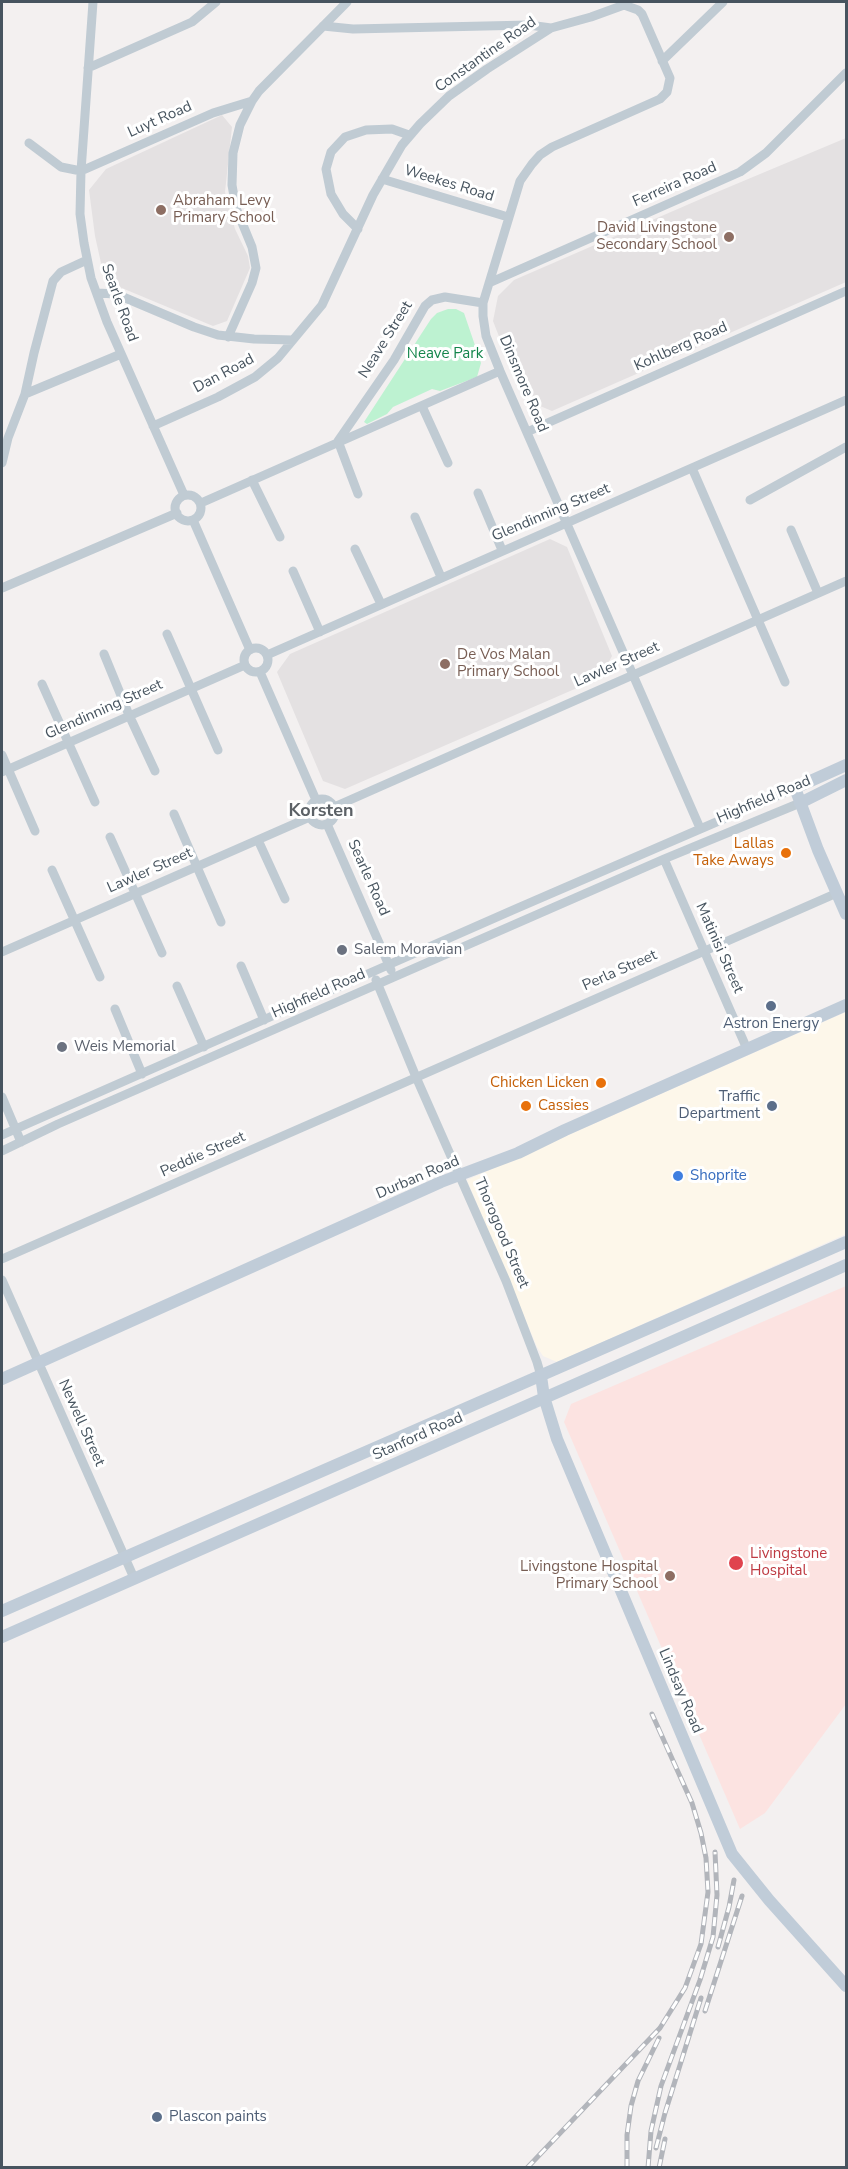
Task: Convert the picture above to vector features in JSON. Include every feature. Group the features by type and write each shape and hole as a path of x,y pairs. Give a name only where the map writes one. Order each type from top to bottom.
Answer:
{"street":[{"name":"Searle Road","path":"93,2 81,171 80,214 87,260 97,293 121,354 184,495"},
{"path":"88,68 192,22 216,2"},
{"path":"228,337 252,283 256,267 252,247 236,208 231,175 238,132 252,101 271,77 347,2"},
{"path":"662,61 723,2"},
{"name":"Constantine Road","path":"322,305 382,179 410,135 449,96 551,28 629,5 642,14 662,61"},
{"path":"323,26 353,29 529,25 551,28"},
{"name":"Dinsmore Road","path":"662,61 670,82 664,96 552,147 540,155 520,181 483,303 483,322 500,371 700,828"},
{"name":"Ferreira Road","path":"489,283 740,172 766,153 846,73"},
{"name":"Luyt Road","path":"81,171 213,112 252,101"},
{"path":"358,229 343,213 328,185 326,169 335,146 351,134 372,129 392,129 410,135"},
{"path":"28,143 61,167 81,171"},
{"name":"Weekes Road","path":"382,179 508,218"},
{"path":"2,463 8,438 25,394 53,281 61,272 87,260"},
{"name":"Kohlberg Road","path":"527,432 846,291"},
{"path":"97,293 116,294 194,327 228,337 293,340"},
{"name":"Neave Street","path":"338,441 394,360 424,306 432,300 445,297 483,303"},
{"name":"Dan Road","path":"153,426 218,397 255,376 278,358 322,305"},
{"path":"25,394 121,354"},
{"path":"201,503 500,371"},
{"name":"Glendinning Street","path":"267,655 846,400"},
{"path":"422,406 448,462"},
{"path":"338,441 358,494"},
{"path":"750,501 846,447"},
{"path":"692,468 785,682"},
{"path":"252,480 280,537"},
{"path":"478,493 502,550"},
{"path":"184,495 192,495 201,503 201,511 193,520 183,519 177,513 176,504 184,495"},
{"path":"2,588 177,513"},
{"path":"415,517 441,577"},
{"path":"193,520 250,650"},
{"path":"791,530 818,592"},
{"path":"355,549 381,604"},
{"path":"293,571 320,632"},
{"name":"Lawler Street","path":"334,807 846,581"},
{"path":"167,634 218,750"},
{"path":"260,649 267,655 267,665 260,672 251,671 245,665 245,656 250,650 260,649"},
{"path":"104,654 129,716 155,771"},
{"name":"Glendinning Street","path":"5,770 245,665"},
{"path":"260,672 316,800"},
{"path":"42,684 95,802"},
{"path":"2,755 5,770 35,831"},
{"name":"Highfield Road","path":"2,1135 846,765"},
{"name":"Highfield Road","path":"2,1151 664,859 800,803 846,780"},
{"path":"795,788 846,914"},
{"path":"316,800 327,800 334,807 334,817 327,824 318,824 310,817 309,810 316,800"},
{"path":"174,814 221,922"},
{"name":"Lawler Street","path":"2,952 310,817"},
{"name":"Searle Road","path":"327,824 389,964 393,978"},
{"path":"110,837 162,953"},
{"path":"258,840 285,899"},
{"name":"Matinisi Street","path":"664,859 747,1049"},
{"path":"52,870 100,977"},
{"name":"Perla Street","path":"416,1077 837,893"},
{"path":"436,944 443,956"},
{"path":"241,966 264,1020"},
{"name":"Thorogood Street","path":"373,972 416,1077 506,1281 541,1376"},
{"path":"177,986 204,1047"},
{"name":"Durban Road","path":"2,1378 460,1175 518,1153 846,1005"},
{"path":"115,1009 142,1074"},
{"name":"Peddie Street","path":"2,1259 416,1077"},
{"path":"2,1097 21,1142"},
{"name":"Stanford Road","path":"2,1611 846,1242"},
{"name":"Stanford Road","path":"2,1637 846,1265"},
{"name":"Newell Street","path":"2,1280 134,1578"},
{"name":"Lindsay Road","path":"541,1376 544,1397 557,1439 732,1854 769,1900 846,1986"}],"shaded area":[{"name":"Abraham Levy Primary School","path":"222,115 232,127 225,192 235,229 248,256 250,268 227,321 213,326 105,281 95,236 89,190 106,169"},
{"name":"David Livingstone Secondary School","path":"846,138 846,282 552,411 533,403 509,362 493,321 498,296 514,280"},
{"name":"De Vos Malan Primary School","path":"550,539 567,547 612,656 600,678 345,789 323,781 277,672 290,654"},
{"path":"846,1012 846,1234 557,1362 543,1356 537,1347 467,1180"},
{"name":"Livingstone Hospital","path":"846,1286 846,1704 765,1813 740,1829 564,1422 571,1404"}],"green space":[{"name":"Neave Park","path":"456,309 464,313 481,363 477,377 440,391 432,389 393,407 387,414 367,424 364,422 431,319 437,313"}],"railway":[{"path":"527,2168 660,2028 685,1988 701,1944 708,1892 706,1858 701,1833 692,1803 652,1714"},
{"path":"648,2168 651,2131 661,2086 700,1980 713,1937 717,1895 715,1852"},
{"path":"718,1947 734,1880"},
{"path":"705,2011 742,1896"},
{"path":"656,2148 701,1998"},
{"path":"627,2168 627,2135 631,2106 638,2081 659,2038"},
{"path":"659,2168 665,2139"}],"place":[{"name":"Abraham Levy Primary School","path":"161,210"},
{"name":"David Livingstone Secondary School","path":"729,237"},
{"name":"De Vos Malan Primary School","path":"445,664"},
{"name":"Lallas Take Aways","path":"786,853"},
{"name":"Salem Moravian","path":"342,950"},
{"name":"Astron Energy","path":"771,1006"},
{"name":"Weis Memorial","path":"62,1047"},
{"name":"Chicken Licken","path":"601,1083"},
{"name":"Cassies","path":"526,1106"},
{"name":"Traffic Department","path":"772,1106"},
{"name":"Shoprite","path":"678,1176"},
{"name":"Livingstone Hospital","path":"736,1563"},
{"name":"Livingstone Hospital Primary School","path":"670,1576"},
{"name":"Plascon paints","path":"157,2117"}],"district":[{"name":"Korsten","path":"321,812"}]}
